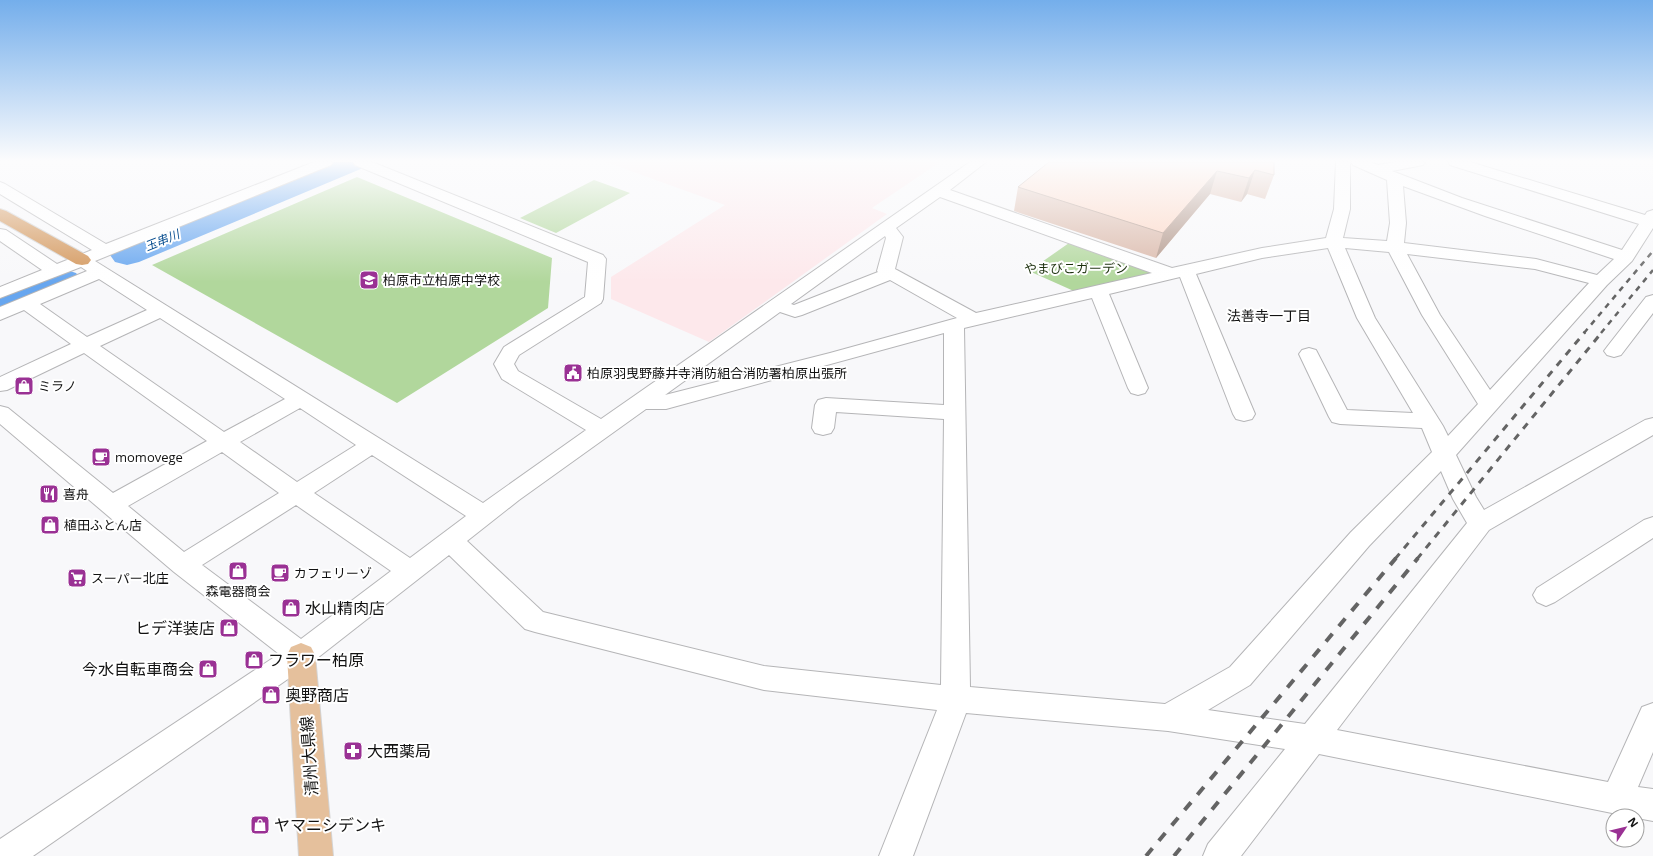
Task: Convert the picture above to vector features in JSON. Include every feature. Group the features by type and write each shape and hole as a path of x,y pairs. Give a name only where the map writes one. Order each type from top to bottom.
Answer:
{"highway":[{"path":"0,214 82,260"}],"main road":[{"name":"清州大県線","path":"302,655 316,856"}],"street":[{"path":"25,202 105,251"},
{"path":"0,293 227,202"},
{"path":"457,202 597,260 594,299 511,351 504,364 509,375 603,430"},
{"path":"5,848 302,655 483,515 924,202"},
{"path":"971,202 1179,272 1244,414"},
{"path":"1343,202 1342,211 1334,233 1334,242 1366,318 1428,421 1445,453 1465,499 1480,524"},
{"path":"1397,202 1398,223 1396,247 1431,315 1489,405"},
{"path":"1463,202 1626,257"},
{"path":"1168,718 1240,676 1364,535 1445,453 1601,281 1626,257 1651,218 1595,202"},
{"path":"887,228 895,237 886,271 964,322"},
{"path":"0,234 56,271"},
{"path":"643,402 666,402 964,322 1098,290 1262,253 1334,242 1396,247 1536,264 1601,281"},
{"path":"82,260 483,515"},
{"path":"0,314 100,272"},
{"path":"778,306 795,312 890,274"},
{"path":"1098,290 1138,388"},
{"path":"1614,351 1653,301"},
{"path":"26,303 296,493 410,571"},
{"path":"0,385 160,310"},
{"path":"896,856 956,699 955,413 964,322"},
{"path":"1309,354 1340,417 1428,421"},
{"path":"111,505 300,399"},
{"path":"823,428 826,405 955,413"},
{"path":"0,413 183,565 302,655"},
{"path":"1220,856 1480,524 1653,425"},
{"path":"183,565 372,445"},
{"path":"1546,595 1653,526"},
{"path":"449,540 535,621 764,678 956,699 1168,718 1313,739 1653,805"},
{"path":"1617,799 1653,716"}],"shaded area":[{"path":"717,202 881,202 872,208 887,214 709,342 611,299 611,277 725,205"}],"green space":[{"name":"柏原市立柏原中学校","path":"299,202 417,202 552,258 548,308 397,403 152,265"},
{"path":"551,202 613,202 556,233 520,218"},
{"name":"やまびこガーデン","path":"1069,243 1157,274 1076,292 1029,271"}],"building":[{"path":"1065,202 1190,202 1163,233"}],"waterway":[{"name":"玉串川","path":"127,255 256,202"},
{"name":"玉串川","path":"0,307 64,280"}],"railway":[{"path":"1584,333 1653,251"},
{"path":"1601,333 1653,270"},
{"path":"1395,559 1585,332"},
{"path":"1417,559 1602,332"},
{"path":"1146,856 1396,558"},
{"path":"1174,856 1418,558"}],"place":[{"name":"柏原市立柏原中学校","path":"369,280"},
{"name":"柏原羽曳野藤井寺消防組合消防署柏原出張所","path":"573,373"},
{"name":"ミラノ","path":"24,386"},
{"name":"momovege","path":"101,457"},
{"name":"喜舟","path":"49,494"},
{"name":"植田ふとん店","path":"50,525"},
{"name":"森電器商会","path":"238,571"},
{"name":"カフェリーゾ","path":"280,573"},
{"name":"スーパー北庄","path":"77,578"},
{"name":"水山精肉店","path":"291,608"},
{"name":"ヒデ洋装店","path":"229,628"},
{"name":"フラワー柏原","path":"254,660"},
{"name":"今水自転車商会","path":"208,669"},
{"name":"奥野商店","path":"271,695"},
{"name":"大西薬局","path":"353,751"},
{"name":"ヤマニシデンキ","path":"260,825"}],"district":[{"name":"法善寺一丁目","path":"1269,315"}]}
